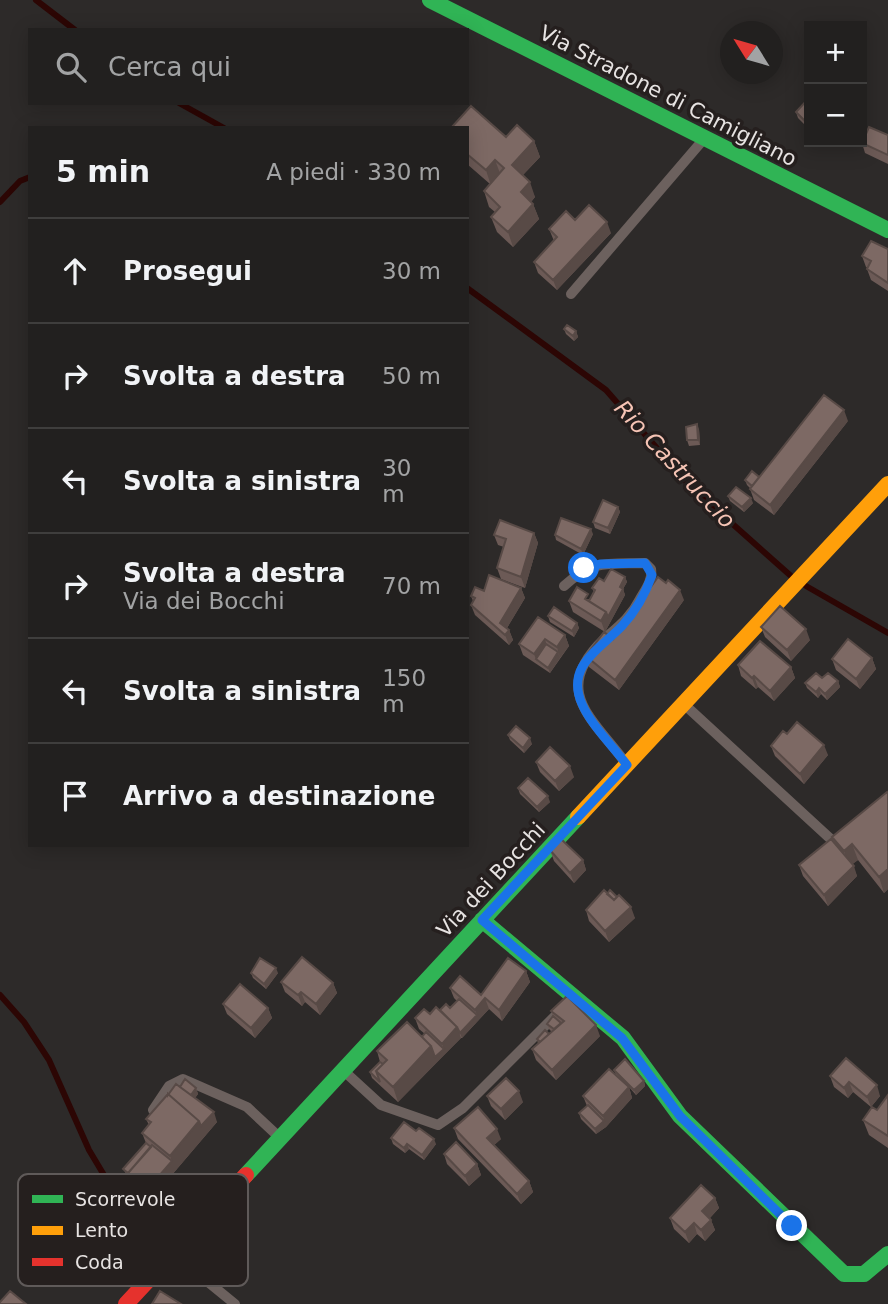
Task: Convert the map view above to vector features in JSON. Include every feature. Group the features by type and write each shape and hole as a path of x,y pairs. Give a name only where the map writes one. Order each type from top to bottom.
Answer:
{"street":[{"name":"Via Stradone di Camigliano","path":"430,0 888,230"},
{"name":"Via dei Bocchi","path":"247,1174 888,484"},
{"path":"482,920 622,1038 680,1116 844,1275 864,1274 888,1254"},
{"name":"Via dei Bocchi","path":"126,1304 143,1286"}],"lane":[{"path":"571,295 704,138"},
{"path":"564,586 584,568 600,564 645,563 650,569 649,583 635,608 621,627 606,638 585,661 579,669 576,683 582,705 627,765"},
{"path":"684,704 835,843 852,827"},
{"path":"343,1070 381,1105 438,1125 463,1108 574,997"},
{"path":"153,1110 169,1086 183,1079 247,1107 280,1138"},
{"path":"213,1286 235,1304"}],"building":[{"path":"804,103 804,120 796,112"},
{"path":"471,106 506,137 517,125 534,141 512,165 530,182 521,192 533,204 508,232 491,217 500,207 484,191 504,168 495,160 486,170 469,156 469,126 453,126"},
{"path":"869,127 888,135 888,155 867,145"},
{"path":"589,205 607,222 553,280 534,262 557,237 549,229 566,211 575,220"},
{"path":"871,241 888,249 888,283 867,269 871,261 862,256"},
{"path":"567,325 576,331 573,336 564,329"},
{"path":"824,395 844,410 770,505 750,489"},
{"path":"697,424 698,440 687,440 686,427"},
{"path":"752,471 759,477 752,486 745,480"},
{"path":"736,487 751,498 742,507 728,496"},
{"path":"603,500 618,507 608,528 593,522"},
{"path":"561,518 591,529 581,549 555,535"},
{"path":"500,520 534,533 521,577 497,568 506,539 494,535"},
{"path":"611,569 625,577 620,587 623,589 608,617 606,612 589,601 595,590 592,588 599,578 604,581"},
{"path":"489,575 521,588 500,623 509,630 505,635 471,605 475,598 471,596 475,587 484,591"},
{"path":"658,577 666,583 668,580 680,590 615,680 586,656 604,632 613,639"},
{"path":"577,587 588,594 585,599 606,612 601,621 569,601"},
{"path":"780,606 806,629 787,650 761,627"},
{"path":"554,607 577,623 572,631 548,616"},
{"path":"538,617 565,635 557,647 545,639 534,654 519,644"},
{"path":"848,639 872,658 856,679 832,659"},
{"path":"760,641 791,667 770,691 738,665"},
{"path":"546,644 558,652 548,668 536,659"},
{"path":"816,673 822,678 828,673 838,681 825,694 819,688 816,692 805,683"},
{"path":"797,722 824,745 800,774 771,746 783,731 787,734"},
{"path":"516,726 530,738 523,748 508,735"},
{"path":"550,747 570,766 555,781 536,762"},
{"path":"528,778 548,796 537,807 518,788"},
{"path":"887,792 888,869 879,877 852,844 844,851 832,837"},
{"path":"561,839 583,860 570,873 550,850"},
{"path":"831,839 854,866 824,895 799,865"},
{"path":"604,890 614,900 619,895 631,907 605,931 586,910"},
{"path":"610,890 617,897 614,900 607,894"},
{"path":"302,957 333,983 316,1004 301,992 298,995 281,982"},
{"path":"260,958 276,968 264,984 251,973"},
{"path":"508,958 526,971 499,1010 485,998 475,1010 450,988 460,976 481,995"},
{"path":"240,984 268,1008 251,1028 223,1004"},
{"path":"567,996 596,1025 552,1070 532,1049 564,1021 551,1011"},
{"path":"459,999 477,1015 460,1033 440,1010 446,1004 450,1008"},
{"path":"436,1007 457,1027 442,1044 415,1018 424,1009 430,1014"},
{"path":"553,1016 561,1023 554,1029 547,1024"},
{"path":"407,1022 431,1046 393,1087 376,1071 387,1060 377,1051"},
{"path":"545,1030 549,1034 540,1042 537,1039"},
{"path":"426,1032 444,1049 435,1057 431,1046 422,1037"},
{"path":"846,1058 877,1085 867,1097 849,1082 844,1088 830,1076"},
{"path":"625,1059 644,1081 634,1090 614,1070"},
{"path":"380,1062 383,1064 376,1071 380,1082 370,1072"},
{"path":"609,1069 629,1087 603,1116 583,1096"},
{"path":"506,1078 519,1091 501,1109 487,1096"},
{"path":"185,1079 196,1088 191,1095 180,1087"},
{"path":"176,1084 214,1112 201,1126 199,1121 168,1094"},
{"path":"168,1094 199,1121 170,1156 142,1133 151,1122 146,1119"},
{"path":"888,1095 888,1136 863,1120 872,1107 877,1110"},
{"path":"588,1105 604,1121 595,1129 579,1113"},
{"path":"478,1107 497,1129 487,1138 529,1181 517,1194 454,1128"},
{"path":"404,1122 416,1131 419,1128 434,1139 422,1155 407,1144 404,1148 391,1138"},
{"path":"456,1142 477,1164 465,1176 444,1154"},
{"path":"146,1143 151,1147 128,1173 123,1169"},
{"path":"152,1145 172,1161 161,1174 127,1174"},
{"path":"701,1185 715,1198 702,1211 711,1220 701,1230 694,1223 685,1232 670,1218"},
{"path":"10,1291 26,1304 0,1304"},
{"path":"160,1291 181,1304 152,1304"}],"waterway":[{"name":"Rio Castruccio","path":"36,0 72,28"},
{"name":"Rio Castruccio","path":"183,105 220,126"},
{"path":"0,202 20,181 28,178"},
{"name":"Rio Castruccio","path":"469,289 606,390 690,486 791,576"},
{"name":"Rio Castruccio","path":"806,586 888,633"},
{"path":"0,995 24,1022 49,1060 89,1150 103,1174"}],"traffic: fast":[{"path":"430,0 888,230"},
{"path":"247,1174 578,817"},
{"path":"482,920 623,1038 680,1116 844,1274 864,1274 888,1254"}],"traffic: slow":[{"path":"578,817 888,484"}],"traffic: jam":[{"path":"126,1304 143,1286"}],"route":[{"path":"584,568 600,564 645,563 652,575 635,608 621,627 606,638 579,669 576,683 582,705 627,765 482,920 622,1038 680,1116 792,1226"}]}
